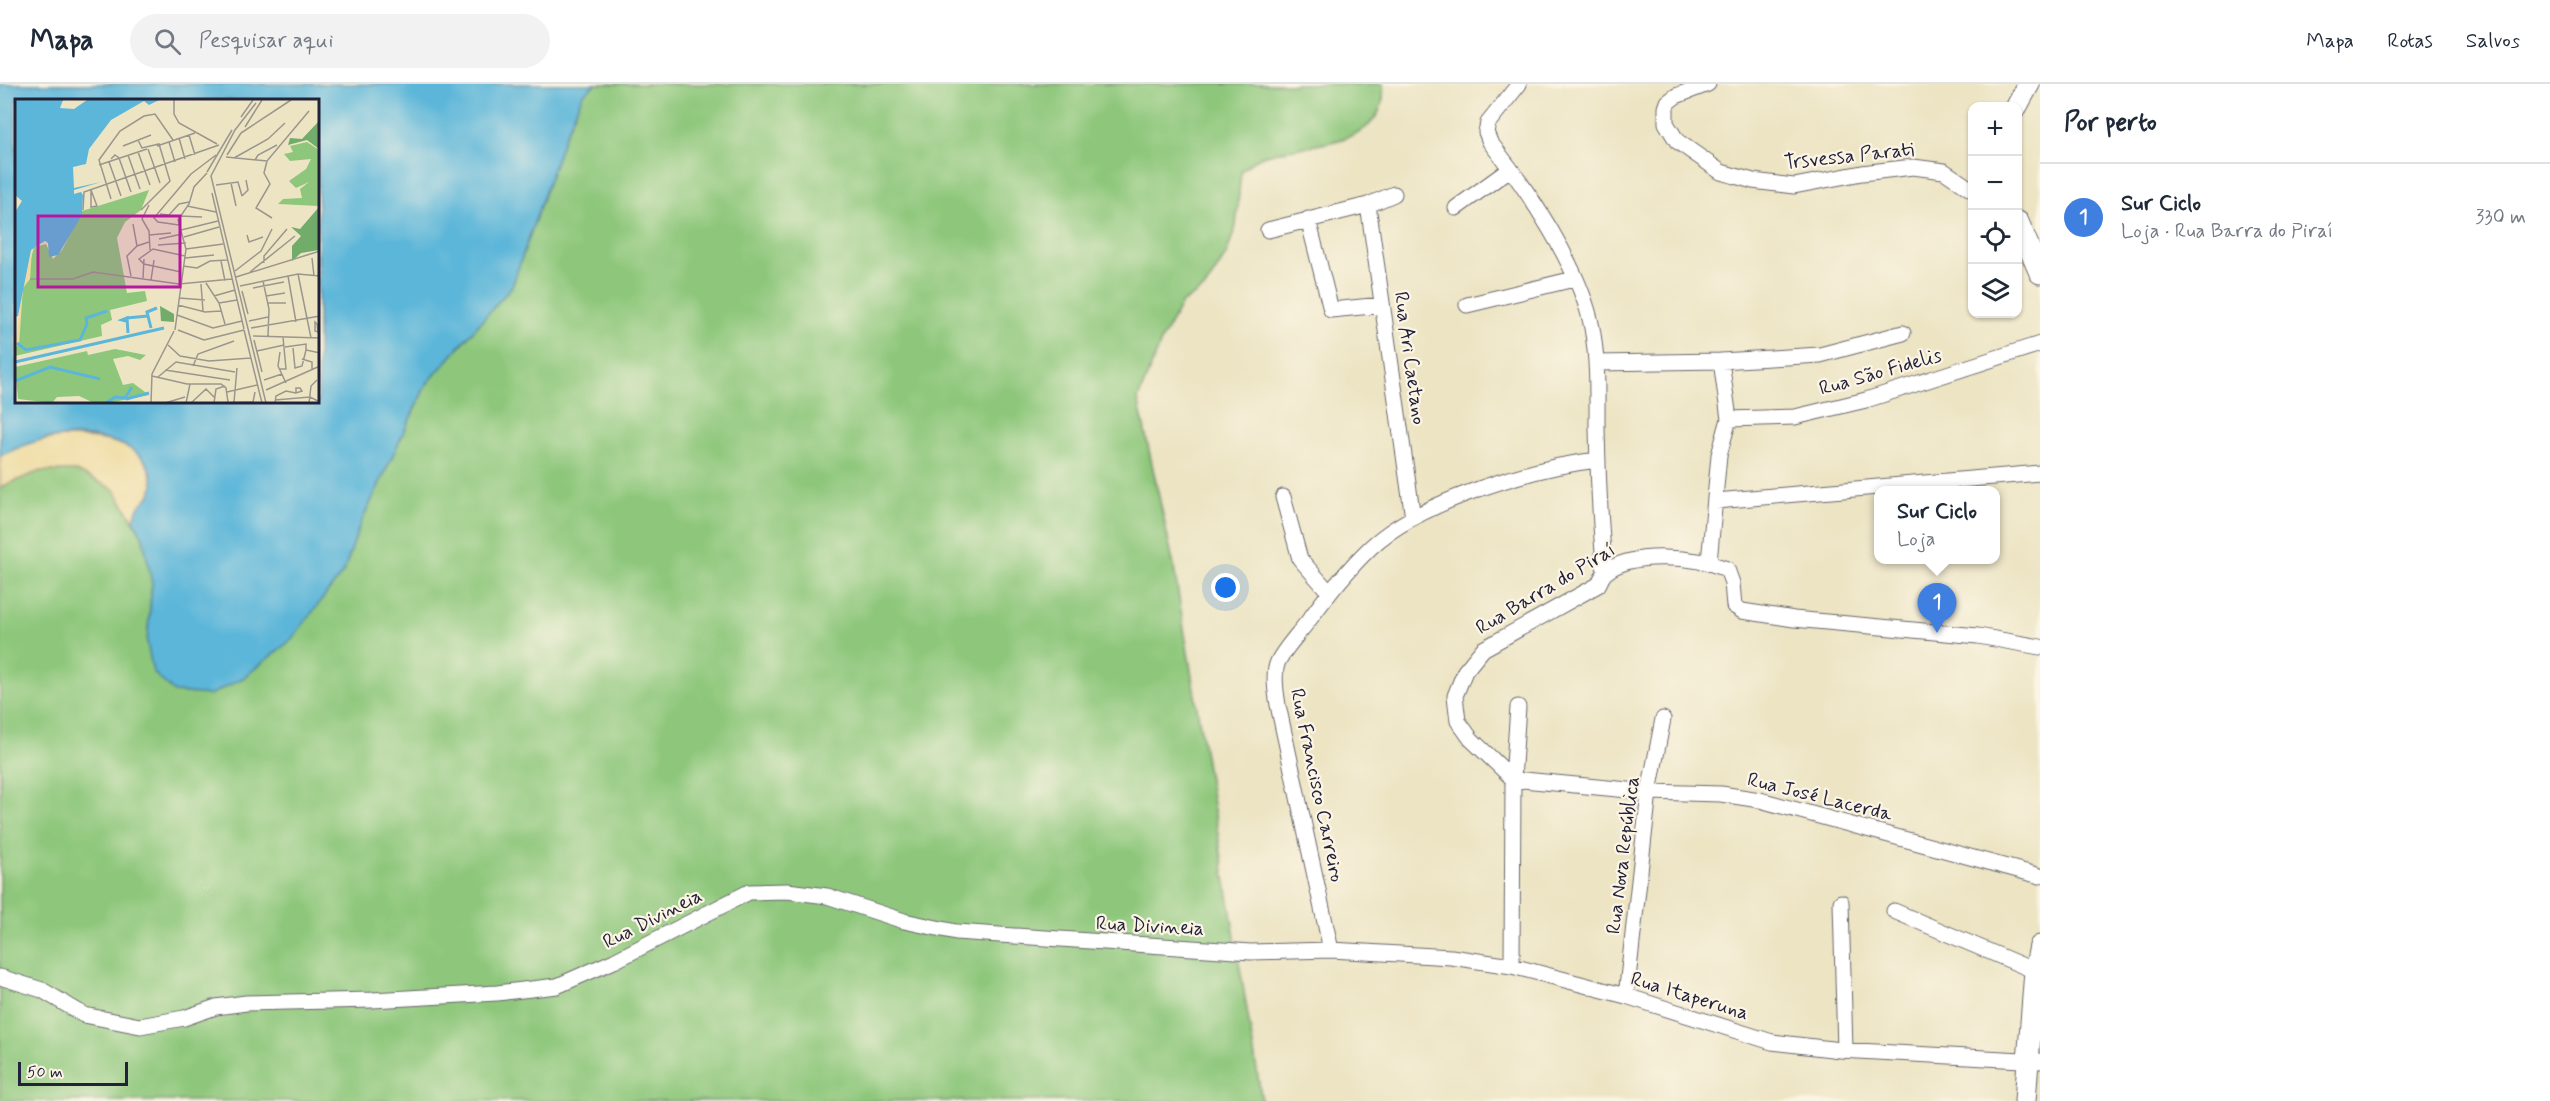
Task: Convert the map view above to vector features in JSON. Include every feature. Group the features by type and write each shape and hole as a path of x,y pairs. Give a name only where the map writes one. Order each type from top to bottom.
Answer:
{"main road":[{"path":"2022,231 2040,273"},
{"path":"2025,1101 2034,1061 2035,971 2040,946"}],"street":[{"path":"1519,84 1488,123 1486,132 1490,142 1552,232 1585,303 1592,329 1596,363 1598,460 1605,573"},
{"name":"Trsvessa Parati","path":"1708,84 1676,96 1668,102 1666,123 1677,141 1721,172 1754,181 1794,186 1862,173 1913,167 1944,171 1968,187"},
{"path":"1456,208 1510,169"},
{"path":"1268,230 1368,205 1394,194"},
{"name":"Rua Ari Caetano","path":"1368,205 1413,518"},
{"path":"1308,219 1330,310 1382,304"},
{"path":"1467,305 1574,279"},
{"path":"1596,363 1720,361 1820,355 1904,333"},
{"name":"Rua São Fidelis","path":"1729,419 1795,417 1866,400 2040,344"},
{"path":"1720,361 1729,419 1719,455 1709,562 1727,569 1732,583 1734,606 1742,612 1794,619 1978,636 2040,647"},
{"name":"Rua Francisco Carreiro","path":"1331,950 1275,688 1277,664 1329,592 1372,546 1413,518 1470,493 1532,472 1569,463 1598,460"},
{"path":"1890,486 2040,473"},
{"path":"1716,501 1874,487"},
{"path":"1283,497 1300,559 1329,592"},
{"name":"Rua Barra do Piraí","path":"1513,779 1471,739 1458,721 1455,696 1465,671 1483,649 1598,585 1605,573 1630,562 1674,558 1709,562"},
{"path":"1512,966 1513,779 1518,707"},
{"name":"Rua Nova República","path":"1626,996 1649,792 1663,719"},
{"name":"Rua José Lacerda","path":"1513,779 1649,792 1720,794 1760,800 2040,876"},
{"name":"Rua Divineia","path":"0,977 42,990 84,1015 140,1026 184,1018 216,1007 246,1002 372,1000 497,993 557,986 614,962 749,892 787,891 827,897 904,921 956,932 1251,952 1331,950"},
{"path":"1841,902 1845,1050"},
{"path":"1894,911 2035,971"},
{"name":"Rua Itaperuna","path":"1331,950 1451,957 1512,966 1626,996 1772,1042 1845,1050 2034,1061"}],"green space":[{"path":"596,84 1383,84 1381,106 1373,121 1358,132 1340,140 1260,157 1241,171 1236,226 1226,255 1205,288 1182,303 1162,339 1138,399 1173,562 1262,1101 0,1101 0,487 40,471 76,471 114,489 143,537 152,583 147,643 344,571 359,527 426,385 512,286 563,140 583,94"}],"sand":[{"path":"62,437 101,440 127,447 146,463 153,487 134,521 114,489 76,471 40,471 0,487 0,456 26,443"}],"water":[{"path":"0,84 596,84 583,94 563,140 512,286 426,385 359,527 344,571 291,640 243,678 210,695 174,692 153,672 147,643 152,583 143,537 134,521 138,508 153,489 150,470 143,459 133,450 119,444 89,437 53,438 22,446 0,456"}],"place":[{"name":"Sur Ciclo","path":"1937,633"}]}
